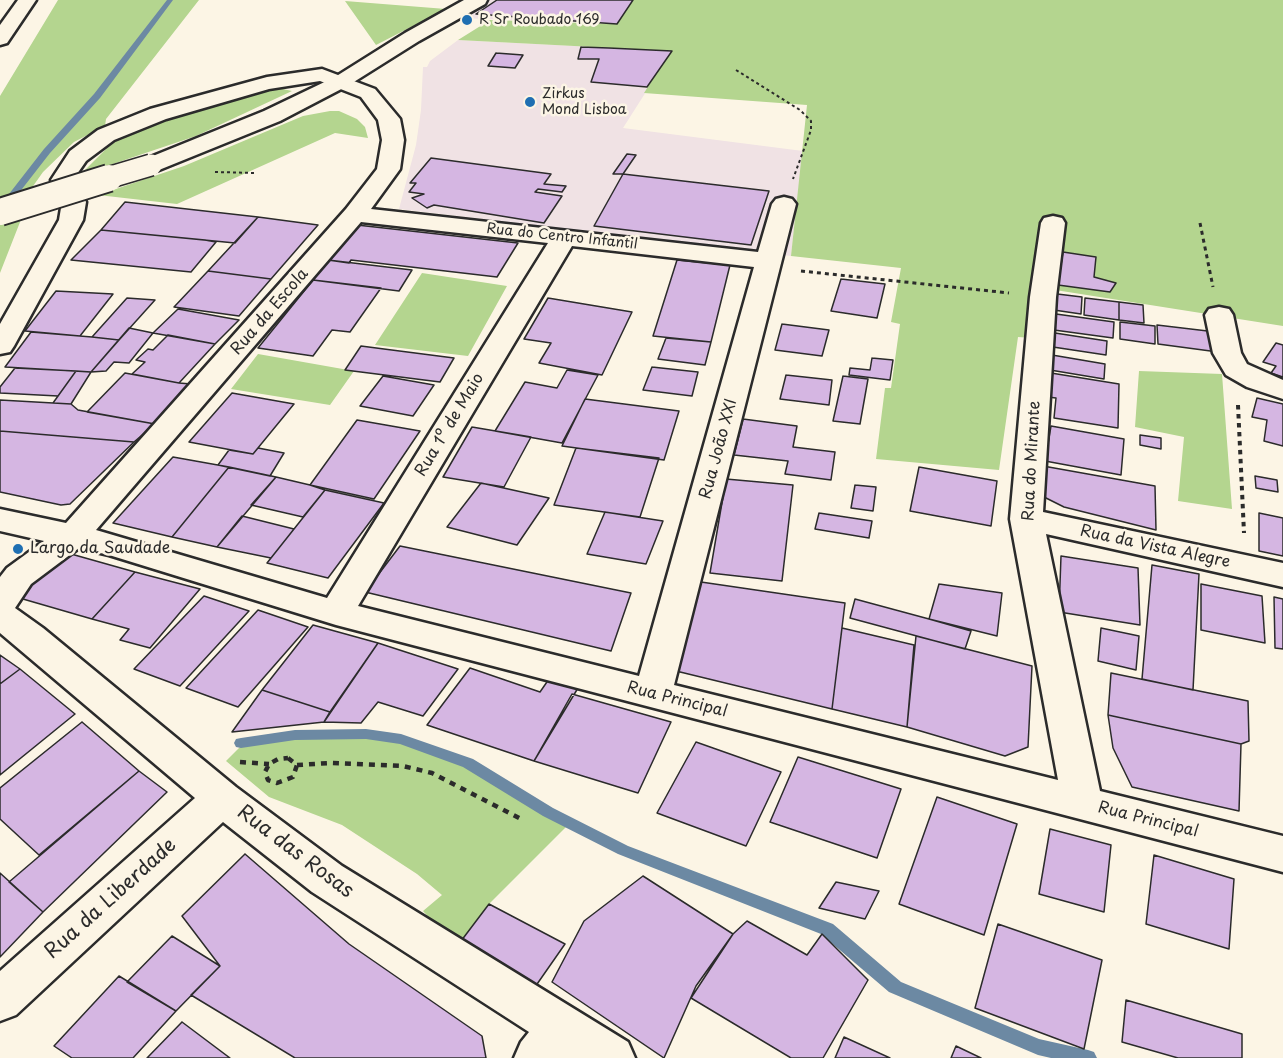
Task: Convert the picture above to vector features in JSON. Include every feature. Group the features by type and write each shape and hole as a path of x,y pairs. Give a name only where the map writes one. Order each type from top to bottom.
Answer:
{"main road":[{"path":"0,39 27,0"},
{"path":"0,212 151,165 272,116 342,81 412,37 478,0"},
{"name":"Rua da Escola","path":"0,346 71,220 74,202 63,180 65,174 78,156 106,135 158,114 267,83 322,75 368,93 389,119 393,140 388,169 354,214 73,536 19,576 0,602"},
{"name":"Rua João XXI","path":"653,694 784,204"},
{"name":"Rua do Centro Infantil","path":"354,214 769,264"},
{"name":"Rua do Mirante","path":"1053,223 1044,297 1026,519 1082,803"},
{"name":"Rua 1º de Maio","path":"336,613 564,238"},
{"path":"1219,315 1227,353 1236,369 1257,381 1283,390"},
{"name":"Rua da Vista Alegre","path":"1026,519 1283,576"},
{"name":"Rua Principal","path":"0,520 114,545 336,613 1283,854"},
{"name":"Rua das Rosas","path":"0,615 30,637 222,798 327,879 550,1042 611,1058"},
{"name":"Rua da Liberdade","path":"0,1000 222,798"}],"path":[{"path":"736,70 800,110 811,121 812,130 784,204"},
{"path":"1200,223 1219,315"},
{"path":"769,264 1044,297"},
{"path":"1236,369 1246,568"},
{"path":"297,765 296,773 288,780 272,782 265,777 266,768 278,759 288,758 297,765 330,763 403,766 432,773 523,820"}],"shaded area":[{"path":"460,0 633,0 617,24 433,17"},
{"path":"458,40 672,51 623,128 803,151 791,256 399,209 416,145 421,110 423,67 427,67 430,61"}],"green space":[{"path":"58,0 199,0 106,119 105,126 74,142 43,172 31,189 0,198 0,96"},
{"path":"633,0 1283,0 1283,326 1030,286 1033,338 1018,337 999,470 876,459 885,388 891,388 900,324 891,322 901,268 791,256 807,105 644,93 671,51 458,40 490,20 616,24"},
{"path":"345,1 446,9 376,45"},
{"path":"278,88 292,91 196,136 80,175 108,147 130,131 192,110"},
{"path":"339,111 357,119 365,127 368,138 335,133 177,204 98,195 184,166 303,116"},
{"path":"22,217 0,273 0,223"},
{"path":"422,273 507,286 468,356 375,345"},
{"path":"258,354 354,371 330,405 231,389"},
{"path":"1139,371 1222,374 1232,509 1178,501 1184,437 1135,427"},
{"path":"366,734 401,739 468,763 570,823 489,904 458,945 446,936 423,911 442,895 417,874 342,825 269,797 226,761 245,742 295,735"}],"building":[{"path":"497,0 633,0 617,24 476,14"},
{"path":"581,47 672,51 647,87 591,82 599,59 578,59"},
{"path":"496,53 523,55 515,68 488,66"},
{"path":"627,154 636,155 623,174 613,174"},
{"path":"431,158 551,174 544,184 566,186 562,192 538,189 535,192 562,196 544,223 434,205 427,208 412,198 424,194 409,192 416,183 410,183"},
{"path":"623,174 769,191 751,245 594,226"},
{"path":"125,202 258,217 235,243 101,230"},
{"path":"258,217 318,225 271,279 208,271"},
{"path":"357,225 518,243 497,277 351,260 349,263 328,260"},
{"path":"101,230 216,242 191,272 71,260"},
{"path":"1063,252 1096,257 1094,277 1116,283 1110,292 1058,285"},
{"path":"328,260 412,270 399,291 313,280"},
{"path":"677,260 730,265 711,342 653,336"},
{"path":"208,271 271,279 239,316 174,307"},
{"path":"841,279 885,284 877,318 831,311"},
{"path":"313,280 381,288 350,332 332,330 313,356 258,348"},
{"path":"56,291 113,294 80,336 25,331"},
{"path":"1049,293 1082,297 1081,314 1047,309"},
{"path":"127,298 155,300 119,340 92,337"},
{"path":"548,298 632,312 602,375 539,363 551,343 524,339"},
{"path":"1085,298 1119,302 1119,320 1084,315"},
{"path":"1119,302 1143,305 1144,323 1119,320"},
{"path":"178,309 239,320 215,344 153,333"},
{"path":"1056,314 1114,322 1113,338 1054,330"},
{"path":"1120,322 1155,326 1155,344 1120,339"},
{"path":"782,324 829,330 822,356 775,350"},
{"path":"1157,325 1216,332 1218,352 1158,344"},
{"path":"129,328 153,333 129,363 114,362 106,371 91,372"},
{"path":"31,332 119,340 91,372 5,367"},
{"path":"1055,333 1107,341 1106,355 1053,347"},
{"path":"168,335 215,344 179,383 132,374 145,362 136,360 148,349 153,350"},
{"path":"666,338 711,342 705,365 658,359"},
{"path":"1276,343 1283,345 1283,377 1271,373 1276,366 1263,362"},
{"path":"361,346 454,358 440,382 345,370"},
{"path":"1052,355 1105,364 1104,379 1050,370"},
{"path":"872,358 893,360 890,380 849,375 850,368 870,370"},
{"path":"652,367 698,372 692,396 643,390"},
{"path":"15,368 76,371 58,396 0,393 0,387"},
{"path":"567,370 598,375 562,443 495,431 525,382 557,388"},
{"path":"76,371 91,372 71,404 53,403"},
{"path":"125,373 191,384 155,424 87,412"},
{"path":"1051,373 1119,384 1118,428 1054,418 1056,398 1048,397"},
{"path":"786,375 832,380 829,405 780,399"},
{"path":"383,376 434,385 413,416 360,406"},
{"path":"843,376 868,379 860,424 833,421"},
{"path":"232,393 294,404 253,454 189,442"},
{"path":"1257,398 1283,404 1283,446 1264,441 1267,420 1252,417"},
{"path":"585,399 679,411 664,460 562,446"},
{"path":"0,400 71,404 78,410 155,424 134,442 0,431"},
{"path":"743,419 797,426 793,447 835,452 831,480 785,474 788,461 734,455"},
{"path":"357,420 420,431 374,499 310,485"},
{"path":"1051,426 1124,439 1121,475 1045,461"},
{"path":"472,427 531,437 504,487 443,477"},
{"path":"0,431 134,442 70,504 61,505 0,492"},
{"path":"1140,435 1161,438 1161,449 1140,445"},
{"path":"258,448 284,453 270,476 218,465 229,450 253,454"},
{"path":"576,448 659,458 640,517 554,505"},
{"path":"173,457 229,467 172,537 113,523"},
{"path":"1043,466 1155,486 1156,530 1064,507 1040,495"},
{"path":"229,467 276,477 217,547 172,537"},
{"path":"919,467 997,481 991,526 910,511"},
{"path":"1255,476 1277,480 1278,492 1256,488"},
{"path":"276,477 325,490 303,517 251,505"},
{"path":"726,479 793,485 782,581 710,573"},
{"path":"481,483 549,498 517,545 447,527"},
{"path":"855,485 876,487 873,511 851,508"},
{"path":"325,490 384,503 328,578 267,563"},
{"path":"605,512 663,521 646,564 587,554"},
{"path":"819,513 872,521 869,538 815,529"},
{"path":"1259,513 1283,518 1283,556 1259,551"},
{"path":"242,516 294,529 271,558 217,547"},
{"path":"400,546 631,593 611,651 365,592"},
{"path":"64,552 135,572 92,619 16,597"},
{"path":"1061,556 1138,568 1140,625 1059,612"},
{"path":"1152,565 1199,574 1193,690 1142,679"},
{"path":"135,572 200,589 150,648 120,640 129,629 92,619"},
{"path":"701,582 845,603 832,709 676,671"},
{"path":"939,584 1002,593 997,636 929,619"},
{"path":"1201,584 1262,596 1265,643 1201,630"},
{"path":"204,596 249,611 180,686 134,669"},
{"path":"1274,597 1283,599 1283,649 1275,648"},
{"path":"855,599 971,631 965,649 850,618"},
{"path":"258,610 308,627 238,707 186,688"},
{"path":"313,625 378,643 330,712 262,690"},
{"path":"842,628 914,645 907,727 832,709"},
{"path":"1101,628 1139,636 1136,670 1098,661"},
{"path":"916,636 1032,666 1028,747 1005,756 907,727"},
{"path":"378,643 458,669 423,716 378,702 361,723 324,722"},
{"path":"0,655 20,669 0,684"},
{"path":"470,668 540,692 549,679 578,688 534,761 427,725"},
{"path":"20,669 75,714 0,775 0,684"},
{"path":"1111,673 1248,701 1249,741 1241,744 1108,715"},
{"path":"262,690 330,712 324,722 232,732"},
{"path":"572,694 671,722 638,793 534,761"},
{"path":"1108,715 1241,744 1239,811 1132,787 1113,748"},
{"path":"82,722 139,771 39,855 0,819 0,788"},
{"path":"696,742 781,772 746,846 657,813"},
{"path":"798,757 901,789 877,858 770,822"},
{"path":"139,771 167,792 43,912 9,882"},
{"path":"937,797 1017,824 984,935 899,904"},
{"path":"1050,829 1111,845 1104,912 1039,894"},
{"path":"245,854 349,944 482,1036 486,1058 295,1058 191,995 220,966 182,916"},
{"path":"1154,855 1234,879 1229,949 1146,924"},
{"path":"0,873 43,912 0,957"},
{"path":"643,876 733,934 696,986 664,1058 552,982 584,921"},
{"path":"836,882 879,891 865,919 819,908"},
{"path":"489,904 565,944 535,987 458,945"},
{"path":"747,921 807,955 822,934 868,980 823,1058 791,1058 691,998 733,934"},
{"path":"998,924 1102,960 1084,1049 975,1008"},
{"path":"172,936 220,966 176,1011 127,982"},
{"path":"119,976 176,1011 133,1058 72,1058 54,1046"},
{"path":"1126,1000 1242,1034 1242,1058 1178,1058 1122,1042"},
{"path":"182,1022 230,1058 147,1058"},
{"path":"844,1037 890,1058 835,1058"},
{"path":"956,1046 981,1058 951,1058"}],"waterway":[{"path":"5,205 47,151 97,96 170,0"},
{"path":"241,743 295,735 366,734 401,739 468,763 548,812 623,850 827,929 895,987 1038,1047 1088,1058"}],"place":[{"name":"R Sr Roubado 169","path":"467,20"},
{"name":"Zirkus Mond Lisboa","path":"530,102"},
{"name":"Largo da Saudade","path":"18,549"}]}
